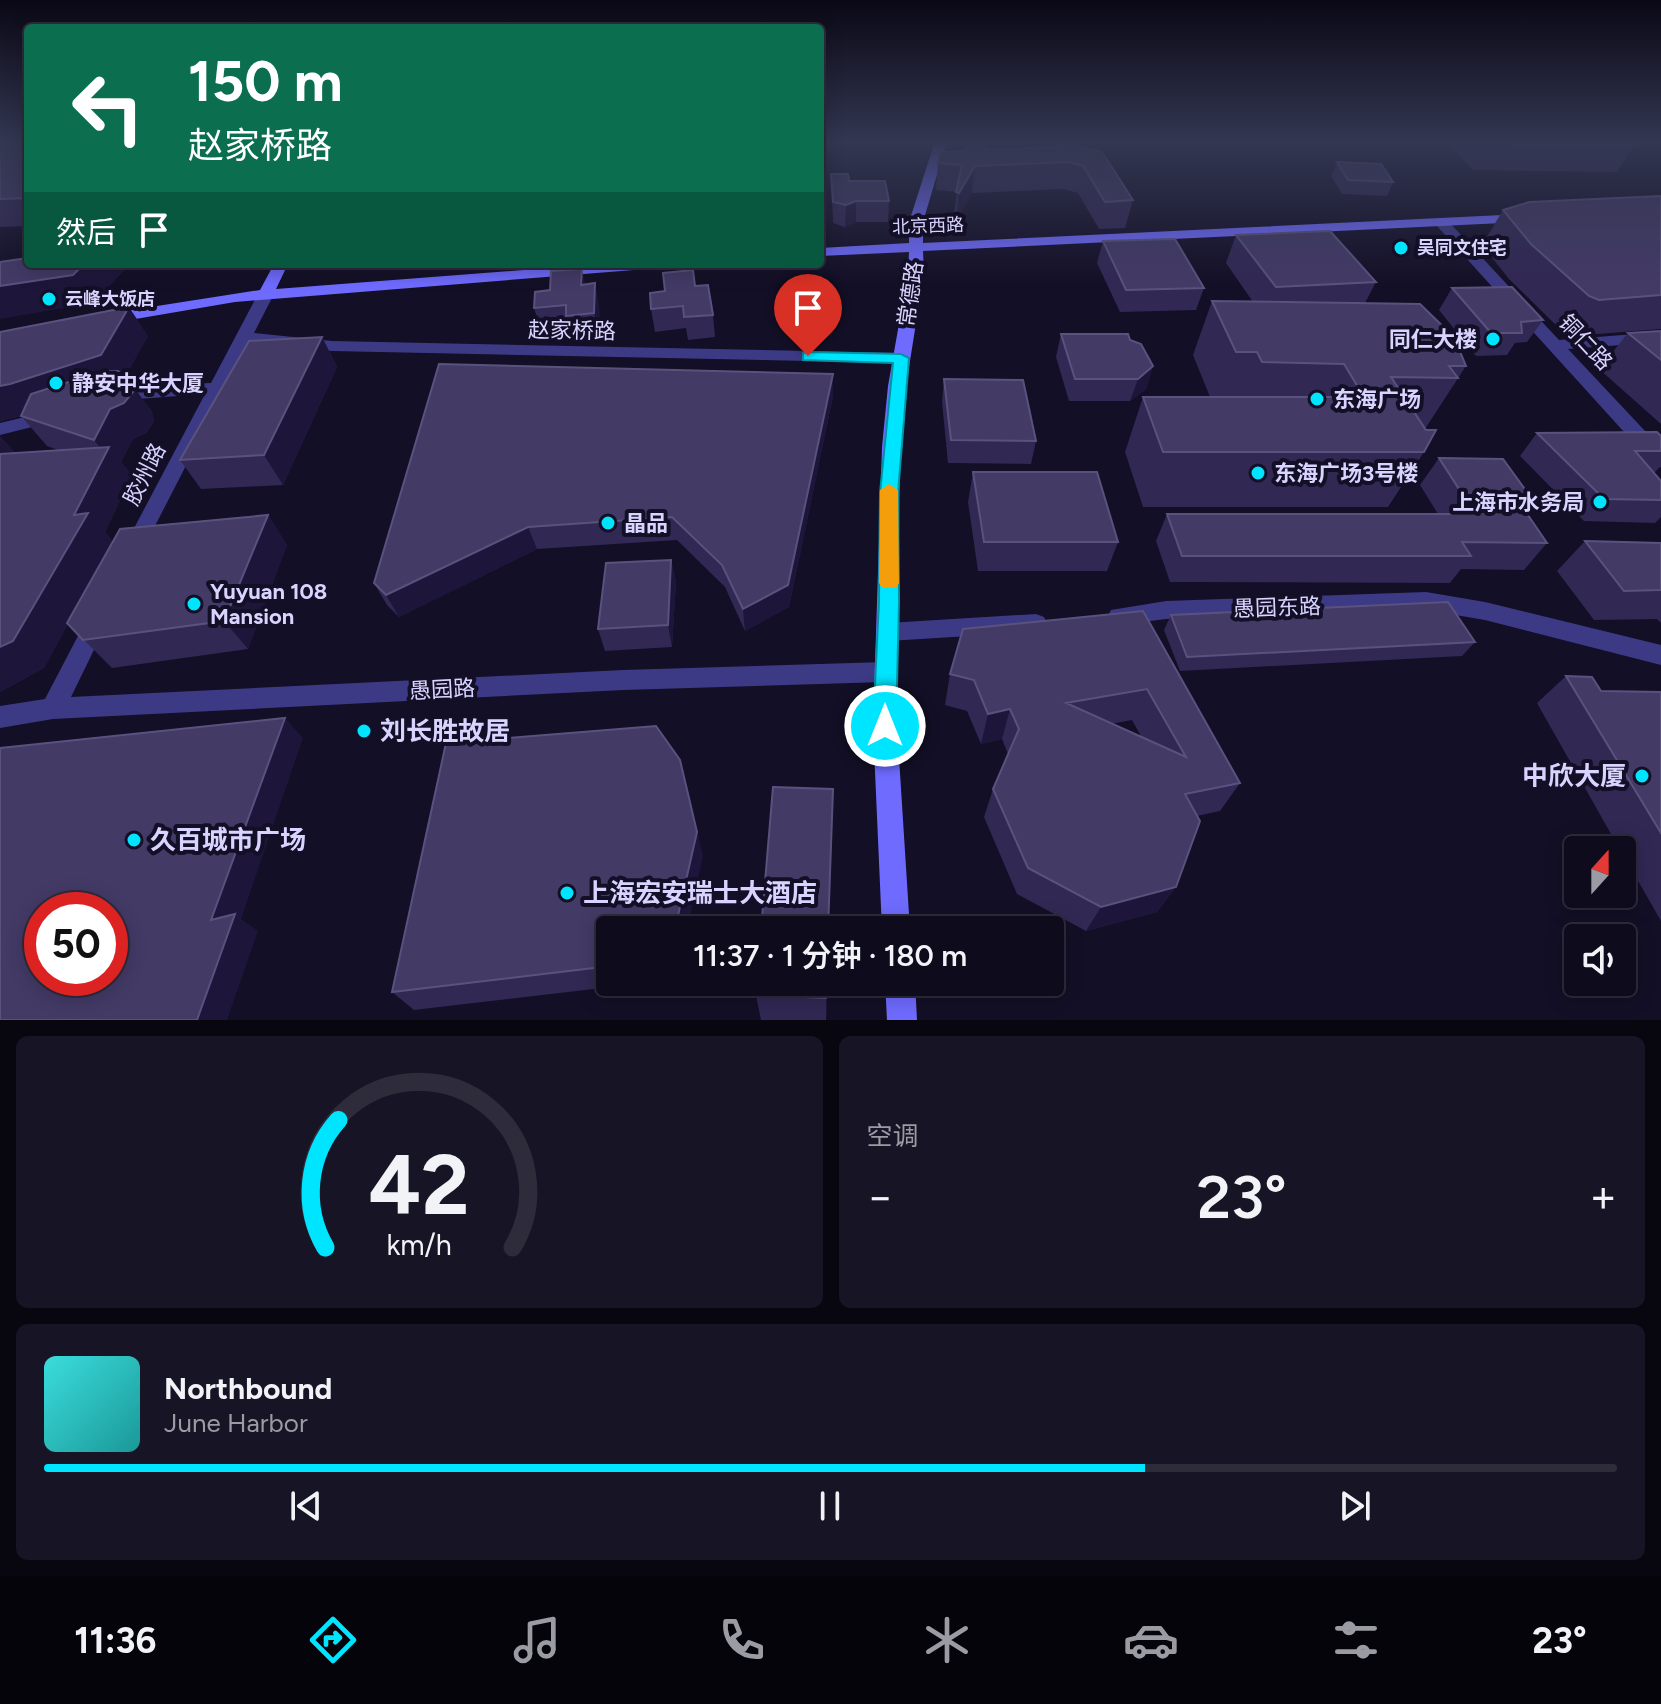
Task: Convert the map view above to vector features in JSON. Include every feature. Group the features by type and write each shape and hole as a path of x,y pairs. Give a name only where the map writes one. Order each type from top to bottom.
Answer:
{"main road":[{"name":"常德路","path":"895,916 886,752 889,493 901,358 916,273 916,222 926,189"},
{"name":"北京西路","path":"824,252 1542,217"},
{"name":"胶州路","path":"266,294 279,268"},
{"path":"88,322 206,301 266,294 607,268"},
{"path":"901,996 902,1020"}],"street":[{"name":"铜仁路","path":"1442,223 1661,460"},
{"name":"胶州路","path":"123,569 214,388 266,294"},
{"name":"赵家桥路","path":"242,337 332,346 901,358"},
{"path":"1555,345 1661,337"},
{"path":"94,401 122,392 214,388"},
{"path":"0,429 66,411"},
{"path":"53,708 109,597"},
{"name":"愚园东路","path":"1094,618 1166,610 1426,601 1467,606 1661,655"},
{"path":"888,632 1062,621"},
{"name":"愚园路","path":"0,717 53,708 623,680 885,672"}],"building":[{"path":"0,189 24,189 24,198 0,199"},
{"path":"832,189 887,189 889,201 856,201 846,205 833,202"},
{"path":"1097,189 1126,189 1133,200 1105,202"},
{"path":"1661,196 1661,295 1599,300 1589,296 1531,244 1503,210 1529,202"},
{"path":"1330,231 1376,282 1276,287 1236,235"},
{"path":"1175,239 1204,288 1126,290 1103,241"},
{"path":"24,259 24,268 80,268 73,275 0,286 0,262"},
{"path":"582,269 581,285 595,283 594,313 566,316 566,305 534,308 535,292 550,290 551,271"},
{"path":"693,270 695,286 708,285 713,315 684,317 683,306 651,309 650,293 665,291 663,273"},
{"path":"1512,287 1543,320 1521,322 1522,333 1491,333 1452,288"},
{"path":"1212,301 1420,304 1454,337 1466,366 1449,366 1458,378 1391,377 1426,430 1436,430 1424,452 1163,452 1143,397 1364,397 1344,364 1262,362 1257,352 1236,352"},
{"path":"129,307 101,355 0,386 0,332"},
{"path":"1661,331 1661,360 1628,333"},
{"path":"1061,334 1128,334 1130,340 1141,344 1153,366 1138,379 1075,379"},
{"path":"322,337 264,455 180,460 249,341"},
{"name":"晶品","path":"439,364 833,374 788,585 743,609 722,565 672,517 528,527 386,595 374,583"},
{"path":"103,371 118,371 130,382 133,392 124,403 110,409 94,440 21,416 31,394"},
{"path":"944,379 1023,380 1036,441 951,440"},
{"path":"1657,432 1661,436 1661,451 1635,451 1661,481 1661,500 1604,499 1537,433"},
{"path":"109,447 74,515 88,513 13,641 0,647 0,454"},
{"path":"1439,458 1503,459 1532,499 1517,499 1547,543 1462,542 1471,556 1182,556 1167,514 1475,514"},
{"path":"973,472 1097,472 1118,542 984,542"},
{"path":"268,515 224,621 83,640 67,623 120,529"},
{"path":"1585,541 1661,543 1661,590 1624,591"},
{"path":"671,560 668,625 598,629 606,563"},
{"path":"1448,602 1475,642 1187,657 1171,615"},
{"path":"1143,611 1240,783 1185,794 1200,821 1176,887 1101,907 1028,868 993,789 1019,729 1010,709 988,714 974,680 950,674 963,629","holes":["1147,689 1186,757 1066,703"]},
{"name":"中欣大厦","path":"1566,676 1592,677 1601,691 1661,692 1661,833"},
{"name":"久百城市广场","path":"285,718 211,920 235,914 197,1020 0,1020 0,748"},
{"name":"上海宏安瑞士大酒店","path":"656,726 680,760 697,832 678,916 596,916 596,968 392,992 446,743"},
{"path":"773,787 833,789 828,916 762,916"},
{"path":"779,996 826,996 826,998"}],"slow traffic":[{"path":"889,490 889,583"}],"place":[{"name":"吴同文住宅","path":"1401,248"},
{"name":"云峰大饭店","path":"49,299"},
{"name":"同仁大楼","path":"1493,339"},
{"name":"静安中华大厦","path":"56,383"},
{"name":"东海广场","path":"1317,399"},
{"name":"东海广场3号楼","path":"1258,473"},
{"name":"上海市水务局","path":"1600,502"},
{"name":"晶品","path":"608,523"},
{"name":"Yuyuan 108 Mansion","path":"194,604"},
{"name":"刘长胜故居","path":"364,731"},
{"name":"中欣大厦","path":"1642,776"},
{"name":"久百城市广场","path":"134,840"},
{"name":"上海宏安瑞士大酒店","path":"567,893"}],"route":[{"path":"808,356 901,358 889,493 885,726"}]}
